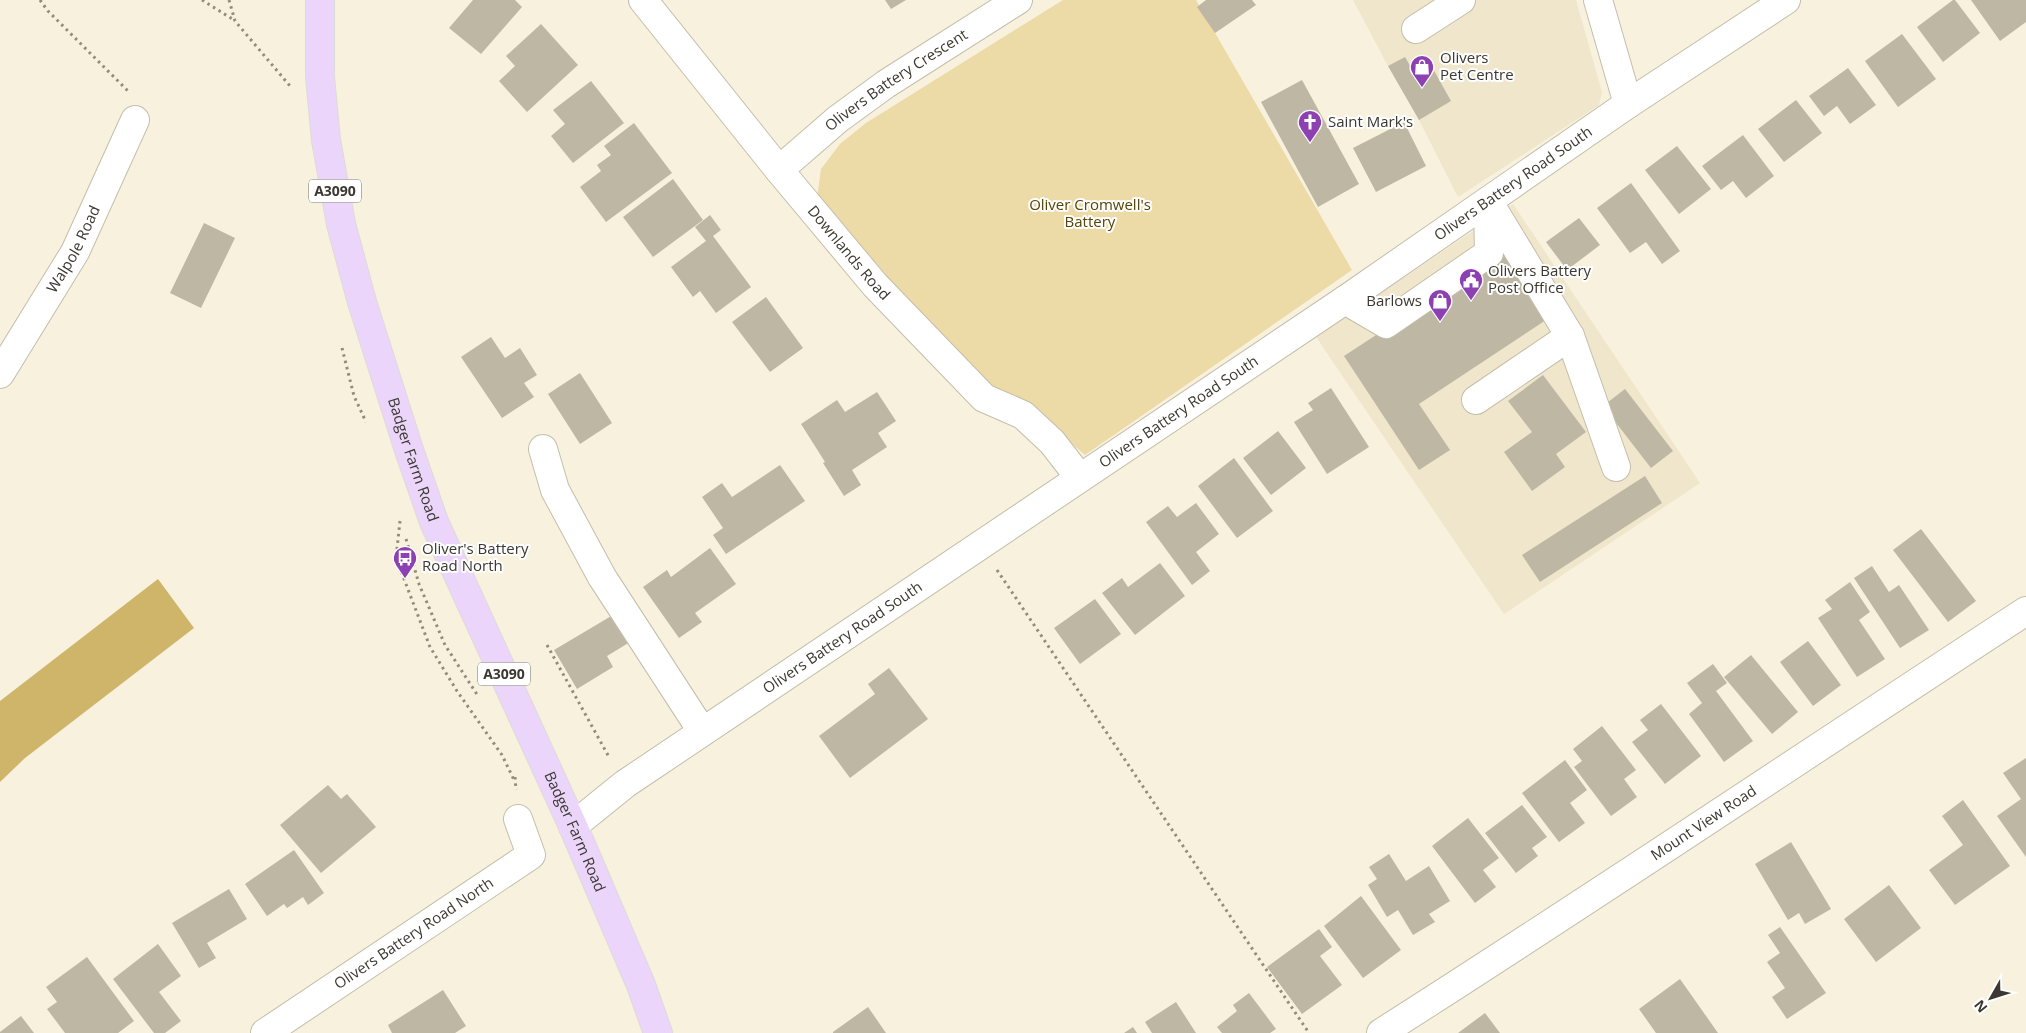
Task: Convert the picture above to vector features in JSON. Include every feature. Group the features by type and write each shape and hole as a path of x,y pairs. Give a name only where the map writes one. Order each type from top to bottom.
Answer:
{"main road":[{"name":"Badger Farm Road","path":"320,0 320,77 326,140 341,224 362,302 409,450 434,522 573,826 641,984 658,1033"}],"street":[{"name":"Downlands Road","path":"643,0 779,170 875,285 984,398 1023,416 1052,442 1080,478"},
{"name":"Olivers Battery Crescent","path":"779,170 838,119 886,84 1018,0"},
{"path":"1416,29 1461,0"},
{"path":"1598,0 1628,104"},
{"name":"Olivers Battery Road South","path":"573,826 625,784 1345,300 1628,104 1786,0"},
{"name":"Walpole Road","path":"0,374 75,252 134,120"},
{"path":"1345,300 1386,324 1489,253 1488,201"},
{"path":"1488,201 1570,336 1616,467"},
{"path":"1476,400 1570,336"},
{"path":"543,449 555,490 602,577 702,732"},
{"name":"Mount View Road","path":"1381,1033 1514,949 1808,753 2026,611"},
{"name":"Olivers Battery Road North","path":"265,1033 531,854 518,819"}],"path":[{"path":"40,0 48,11 136,98 134,120"},
{"path":"202,0 235,21 292,88"},
{"path":"228,0 235,21"},
{"path":"400,518 396,558 430,647 457,691 502,755 515,784"},
{"path":"979,545 1309,1033"},
{"path":"547,645 594,731"}],"shaded area":[{"path":"1353,0 1434,0 1441,11 1458,0 1576,0 1602,92 1599,105 1458,197 1419,120"},
{"path":"1513,204 1700,483 1504,614 1316,337"},
{"path":"158,579 194,628 25,758 0,782 0,701"}],"green space":[{"name":"Oliver Cromwell's Battery","path":"1063,0 1196,0 1352,270 1085,455 1021,400 986,383 924,326 817,198 821,169 840,144 866,123"}],"building":[{"path":"473,0 515,0 522,7 481,54 449,28"},
{"path":"885,0 906,0 891,9"},
{"path":"1206,0 1252,0 1256,5 1215,33 1197,7"},
{"path":"1955,0 1980,33 1943,62 1917,27"},
{"path":"1971,0 2026,0 2026,22 2000,41"},
{"path":"541,24 578,65 527,112 499,81 515,66 506,56"},
{"path":"1902,34 1936,79 1898,107 1865,61"},
{"name":"Olivers Pet Centre","path":"1405,57 1416,76 1432,67 1451,101 1419,120 1388,66"},
{"path":"1848,68 1876,105 1850,124 1837,106 1824,116 1809,96"},
{"name":"Saint Mark's","path":"1302,80 1359,184 1318,207 1261,102"},
{"path":"591,81 624,123 573,163 551,136 565,124 553,110"},
{"path":"1796,100 1822,133 1784,162 1758,129"},
{"path":"1404,122 1426,166 1376,192 1353,148"},
{"path":"634,123 672,173 606,222 580,187 601,171 597,165 611,155 604,146"},
{"path":"1743,135 1774,176 1746,198 1733,181 1721,190 1702,166"},
{"path":"1677,146 1711,189 1679,214 1645,170"},
{"path":"673,179 703,220 653,257 623,217"},
{"path":"1631,183 1680,251 1662,264 1646,242 1630,253 1597,208"},
{"path":"710,215 721,230 713,236 751,287 716,313 700,291 693,297 671,267 706,241 695,227"},
{"path":"1579,218 1600,245 1567,270 1546,242"},
{"path":"204,223 235,238 201,308 170,293"},
{"path":"1511,247 1555,314 1419,404 1450,450 1419,470 1344,356"},
{"path":"766,297 803,348 770,372 732,322"},
{"path":"491,337 505,358 520,348 537,375 524,383 534,397 502,418 461,357"},
{"path":"580,373 612,423 580,444 548,394"},
{"path":"1543,375 1586,432 1556,454 1565,467 1532,491 1504,452 1532,432 1508,401"},
{"path":"1331,388 1369,447 1327,474 1294,422 1313,410 1308,403"},
{"path":"1625,389 1673,451 1651,468 1603,406"},
{"path":"877,392 896,421 878,433 887,447 852,470 861,485 844,496 801,424 837,400 845,412"},
{"path":"1278,431 1306,468 1271,495 1243,458"},
{"path":"1234,458 1273,511 1237,538 1198,486"},
{"path":"780,465 805,501 726,554 713,535 723,528 702,497 722,483 732,497"},
{"path":"1645,476 1662,503 1540,582 1522,555"},
{"path":"1196,503 1219,534 1196,552 1210,571 1192,585 1146,522 1168,506 1177,517"},
{"path":"1921,529 1976,601 1948,622 1893,550"},
{"path":"710,548 736,584 695,613 702,622 679,638 643,587 667,570 671,577"},
{"path":"1160,563 1185,596 1135,635 1102,593 1122,578 1128,587"},
{"path":"1872,566 1889,592 1899,585 1929,630 1900,648 1854,578"},
{"path":"1850,582 1870,612 1859,620 1885,659 1857,677 1818,618 1832,609 1825,600"},
{"path":"1095,599 1121,634 1080,664 1054,628"},
{"path":"613,615 630,642 607,656 613,667 577,689 554,650"},
{"path":"1808,641 1841,685 1813,706 1780,662"},
{"path":"1751,655 1798,712 1772,734 1724,677"},
{"path":"1713,664 1727,683 1716,691 1753,741 1724,762 1689,714 1702,703 1687,683"},
{"path":"889,668 928,719 850,778 819,736 875,694 868,684"},
{"path":"1661,704 1701,756 1665,784 1632,742 1648,730 1640,720"},
{"path":"1602,726 1636,770 1624,779 1637,797 1611,816 1574,767 1582,761 1573,749"},
{"path":"2026,758 2026,857 1997,816 2021,799 2003,773"},
{"path":"1565,760 1587,790 1570,803 1585,823 1559,842 1522,793"},
{"path":"328,785 341,799 347,794 376,827 321,873 280,825"},
{"path":"1963,800 2010,866 1955,905 1929,870 1963,845 1942,816"},
{"path":"1522,805 1547,837 1532,848 1538,856 1516,873 1485,833"},
{"path":"1468,818 1499,858 1483,870 1496,887 1475,903 1432,846"},
{"path":"1791,842 1831,909 1805,924 1799,913 1788,920 1755,864"},
{"path":"294,850 324,893 308,905 303,897 287,908 284,904 267,916 245,884"},
{"path":"1389,854 1406,881 1429,866 1450,901 1429,914 1435,922 1413,935 1398,910 1387,917 1368,885 1377,879 1369,867"},
{"path":"1889,885 1921,928 1876,962 1844,919"},
{"path":"229,889 247,919 207,943 216,958 199,968 172,923"},
{"path":"1361,896 1401,950 1363,978 1324,926"},
{"path":"1780,927 1826,993 1787,1019 1772,997 1785,988 1767,962 1780,953 1768,935"},
{"path":"1319,929 1332,947 1320,956 1342,985 1302,1014 1267,967"},
{"path":"158,944 181,976 159,992 181,1021 165,1033 154,1033 113,979"},
{"path":"87,957 134,1021 118,1033 65,1033 47,1009 57,1002 46,987"},
{"path":"1680,979 1718,1033 1656,1033 1639,1009"},
{"path":"443,990 466,1026 455,1033 392,1033 388,1025"},
{"path":"1249,993 1276,1029 1270,1033 1222,1033 1217,1027 1237,1011 1233,1005"},
{"path":"1176,1002 1196,1033 1152,1033 1145,1022"},
{"path":"868,1007 886,1033 833,1033 833,1032"},
{"path":"1485,1013 1500,1033 1458,1033"},
{"path":"21,1016 34,1033 0,1033 0,1032"},
{"path":"1133,1027 1137,1033 1124,1033"}],"place":[{"name":"Olivers Pet Centre","path":"1422,88"},
{"name":"Saint Mark's","path":"1310,143"},
{"name":"Olivers Battery Post Office","path":"1471,301"},
{"name":"Barlows","path":"1440,322"},
{"name":"Oliver's Battery Road North","path":"405,579"}]}
